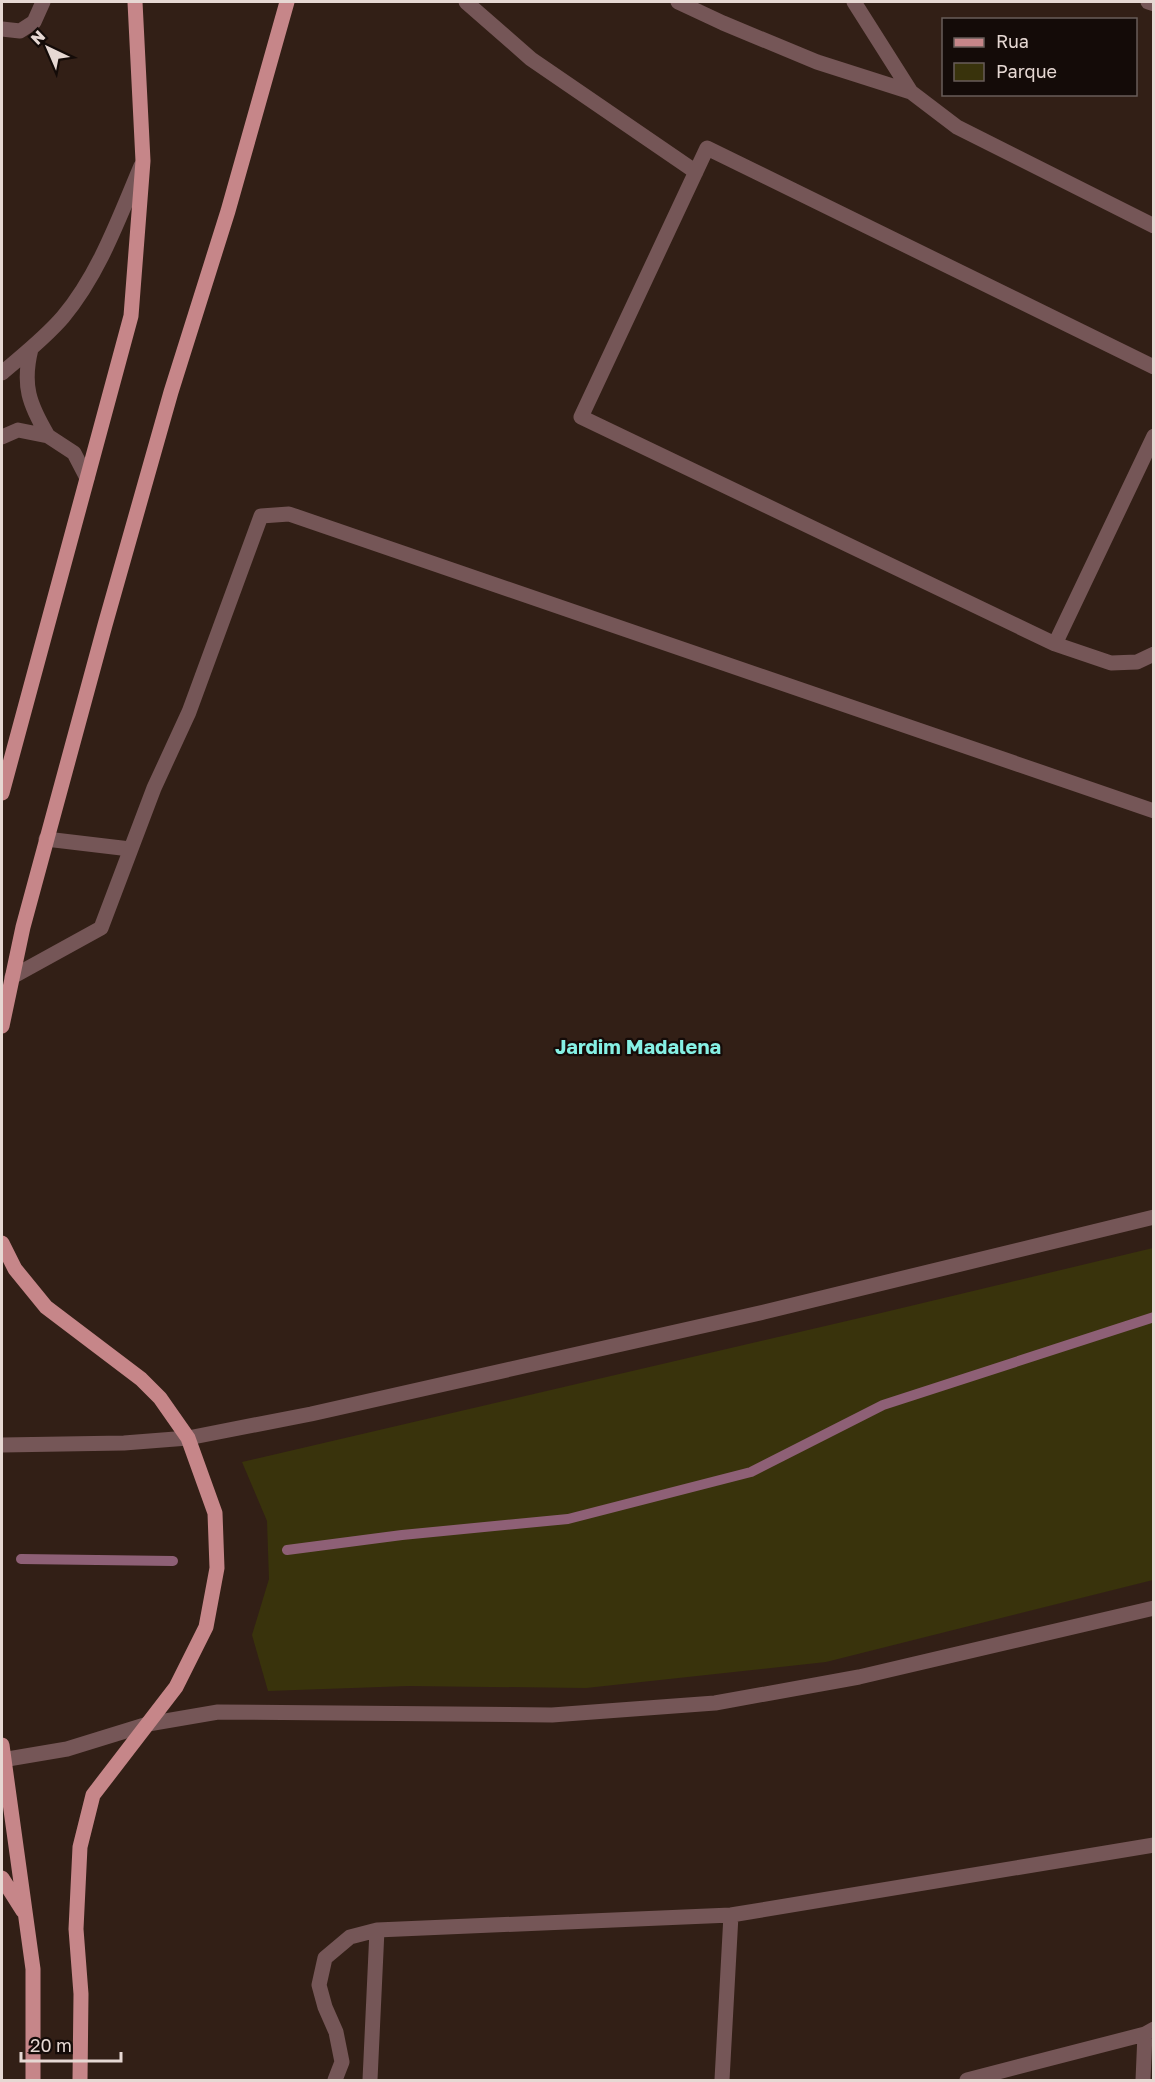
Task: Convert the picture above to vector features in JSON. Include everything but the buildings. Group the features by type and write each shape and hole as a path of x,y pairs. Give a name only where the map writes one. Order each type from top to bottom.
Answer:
{"main road":[{"path":"2,793 131,316 143,161 135,2"},
{"path":"2,1026 22,927 46,839 171,392 228,211 287,2"},
{"path":"2,1243 15,1269 46,1307 141,1379 160,1398 188,1438 215,1513 217,1568 206,1628 176,1687 93,1796 80,1846 76,1929 81,1994 80,2080"},
{"path":"2,1755 33,1969 33,2080"},
{"path":"2,1878 26,1916"}],"street":[{"path":"2,29 20,31 34,22 43,2"},
{"path":"466,2 531,59 696,172"},
{"path":"678,2 817,62 911,92"},
{"path":"854,2 911,92 957,128 1154,226"},
{"path":"1148,2 1154,4"},
{"path":"1154,367 707,148 581,417 1055,644 1111,663 1137,662 1154,654"},
{"path":"2,373 31,349 63,317 83,290 110,240 143,161"},
{"path":"31,349 26,369 27,388 33,412 48,436"},
{"path":"2,437 18,430 48,436 74,453 87,478"},
{"path":"1055,644 1154,436"},
{"path":"12,977 101,928 154,788 189,712 261,516 289,514 1154,811"},
{"path":"46,839 130,849"},
{"path":"2,1445 124,1443 188,1438 311,1414 764,1312 1154,1217"},
{"path":"2,1755 67,1749 148,1724 218,1712 552,1715 715,1703 859,1677 1154,1608"},
{"path":"335,2080 342,2062 336,2032 325,2007 319,1984 325,1958 350,1937 376,1930 731,1915 1154,1845"},
{"path":"722,2080 731,1915"},
{"path":"370,2080 376,1930"},
{"path":"967,2080 1149,2032 1143,2080"}],"green space":[{"path":"1153,1248 1153,1580 826,1662 586,1688 408,1686 268,1691 252,1635 269,1579 267,1521 242,1462"}],"waterway":[{"path":"287,1550 402,1535 568,1519 751,1472 883,1405 1154,1317"},
{"path":"21,1559 173,1561"}],"district":[{"name":"Jardim Madalena","path":"638,1047"}]}
